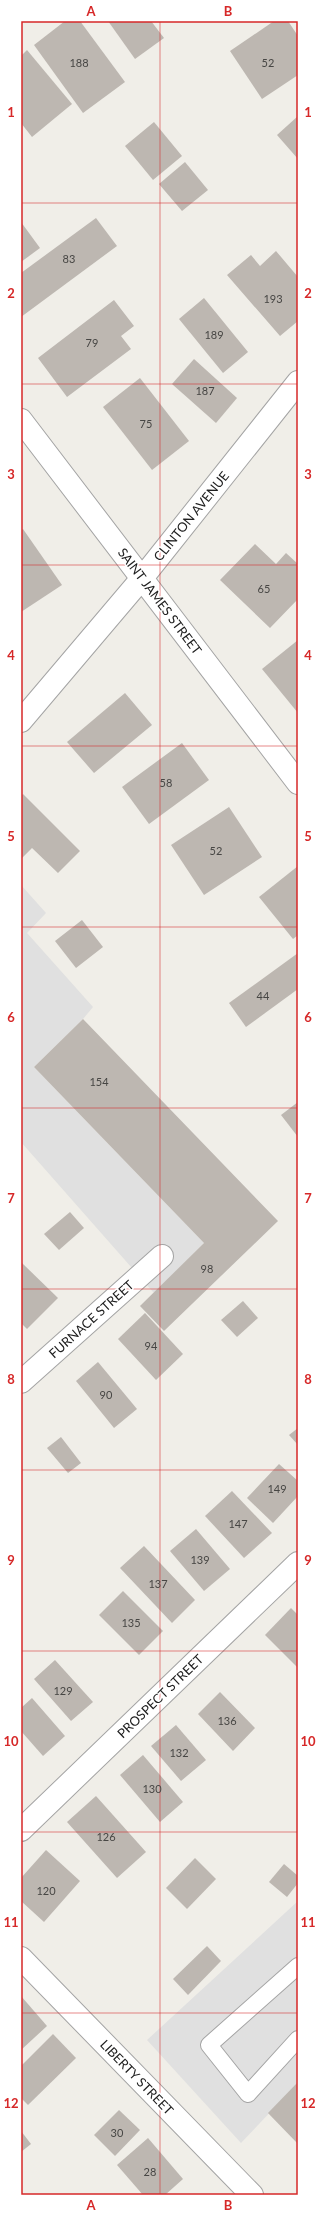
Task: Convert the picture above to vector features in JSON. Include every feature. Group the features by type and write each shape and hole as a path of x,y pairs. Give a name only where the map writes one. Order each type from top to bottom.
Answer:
{"street":[{"name":"CLINTON AVENUE","path":"21,721 143,577 298,382"},
{"name":"SAINT JAMES STREET","path":"21,420 143,577 298,783"},
{"name":"FURNACE STREET","path":"21,1382 162,1256"},
{"name":"PROSPECT STREET","path":"21,1830 298,1563"},
{"name":"LIBERTY STREET","path":"21,1958 252,2195"}],"lane":[{"path":"298,1966 209,2045 248,2094 298,2039"}],"shaded area":[{"path":"21,885 46,913 27,933 93,1007 83,1019 34,1067 204,1243 154,1293 21,1142"},
{"path":"298,1901 298,2083 241,2143 147,2040"}],"building":[{"path":"65,21 80,21 125,82 83,113 34,45"},
{"path":"108,21 151,21 164,38 135,59"},
{"path":"274,21 288,21 298,36 298,75 262,99 230,51"},
{"path":"27,50 72,104 32,137 21,123 21,56"},
{"path":"298,116 298,159 277,135"},
{"path":"154,122 182,156 153,180 125,146"},
{"path":"185,162 208,190 182,211 159,184"},
{"path":"96,218 117,246 21,317 21,273"},
{"path":"21,222 40,248 21,262"},
{"path":"276,251 298,277 298,321 280,336 227,275 251,255 260,266"},
{"path":"204,298 248,352 223,373 179,319"},
{"path":"114,300 134,326 121,336 131,349 67,397 38,358"},
{"path":"194,359 237,398 216,423 172,384"},
{"path":"140,378 189,441 152,470 103,407"},
{"path":"23,529 62,585 21,612 21,530"},
{"path":"255,544 276,564 286,553 298,564 298,599 270,628 220,580"},
{"path":"298,640 298,713 262,669"},
{"path":"125,693 152,725 94,773 67,742"},
{"path":"182,743 209,780 149,824 122,787"},
{"path":"23,794 80,851 58,873 32,848 21,859 21,796"},
{"path":"229,807 262,857 204,895 171,845"},
{"path":"298,866 298,935 293,939 259,897"},
{"path":"82,920 103,947 76,968 55,941"},
{"path":"298,953 298,989 246,1027 229,1003"},
{"path":"83,1019 278,1221 164,1331 140,1306 204,1243 34,1067"},
{"path":"298,1102 298,1137 281,1115"},
{"path":"70,1212 84,1228 59,1250 44,1234"},
{"path":"22,1263 58,1298 27,1329 21,1323"},
{"path":"243,1301 258,1318 237,1337 221,1320"},
{"path":"145,1313 183,1354 156,1380 118,1339"},
{"path":"98,1362 137,1409 114,1428 76,1381"},
{"path":"298,1428 298,1445 289,1435"},
{"path":"61,1437 81,1463 68,1473 47,1448"},
{"path":"279,1464 298,1481 298,1496 273,1523 247,1498"},
{"path":"232,1491 272,1533 244,1558 205,1516"},
{"path":"196,1529 230,1569 204,1591 170,1551"},
{"path":"144,1546 195,1600 172,1623 120,1568"},
{"path":"123,1591 163,1631 139,1655 99,1615"},
{"path":"291,1608 298,1615 298,1668 265,1635"},
{"path":"55,1660 93,1702 71,1721 34,1679"},
{"path":"220,1692 255,1728 233,1751 198,1714"},
{"path":"32,1698 65,1736 43,1756 21,1731 21,1708"},
{"path":"176,1725 206,1760 181,1781 151,1746"},
{"path":"143,1755 183,1802 160,1822 120,1775"},
{"path":"96,1796 146,1852 117,1878 67,1822"},
{"path":"46,1850 80,1881 44,1922 21,1901 21,1878"},
{"path":"195,1858 216,1879 187,1909 166,1888"},
{"path":"284,1864 298,1876 298,1883 287,1897 269,1882"},
{"path":"207,1946 221,1961 188,1995 173,1979"},
{"path":"21,1996 47,2026 21,2050"},
{"path":"53,2034 76,2058 28,2105 21,2098 21,2066"},
{"path":"298,2082 298,2144 268,2113"},
{"path":"119,2110 140,2130 115,2156 94,2135"},
{"path":"21,2131 31,2144 21,2152"},
{"path":"148,2138 183,2179 165,2195 143,2195 117,2165"}]}
